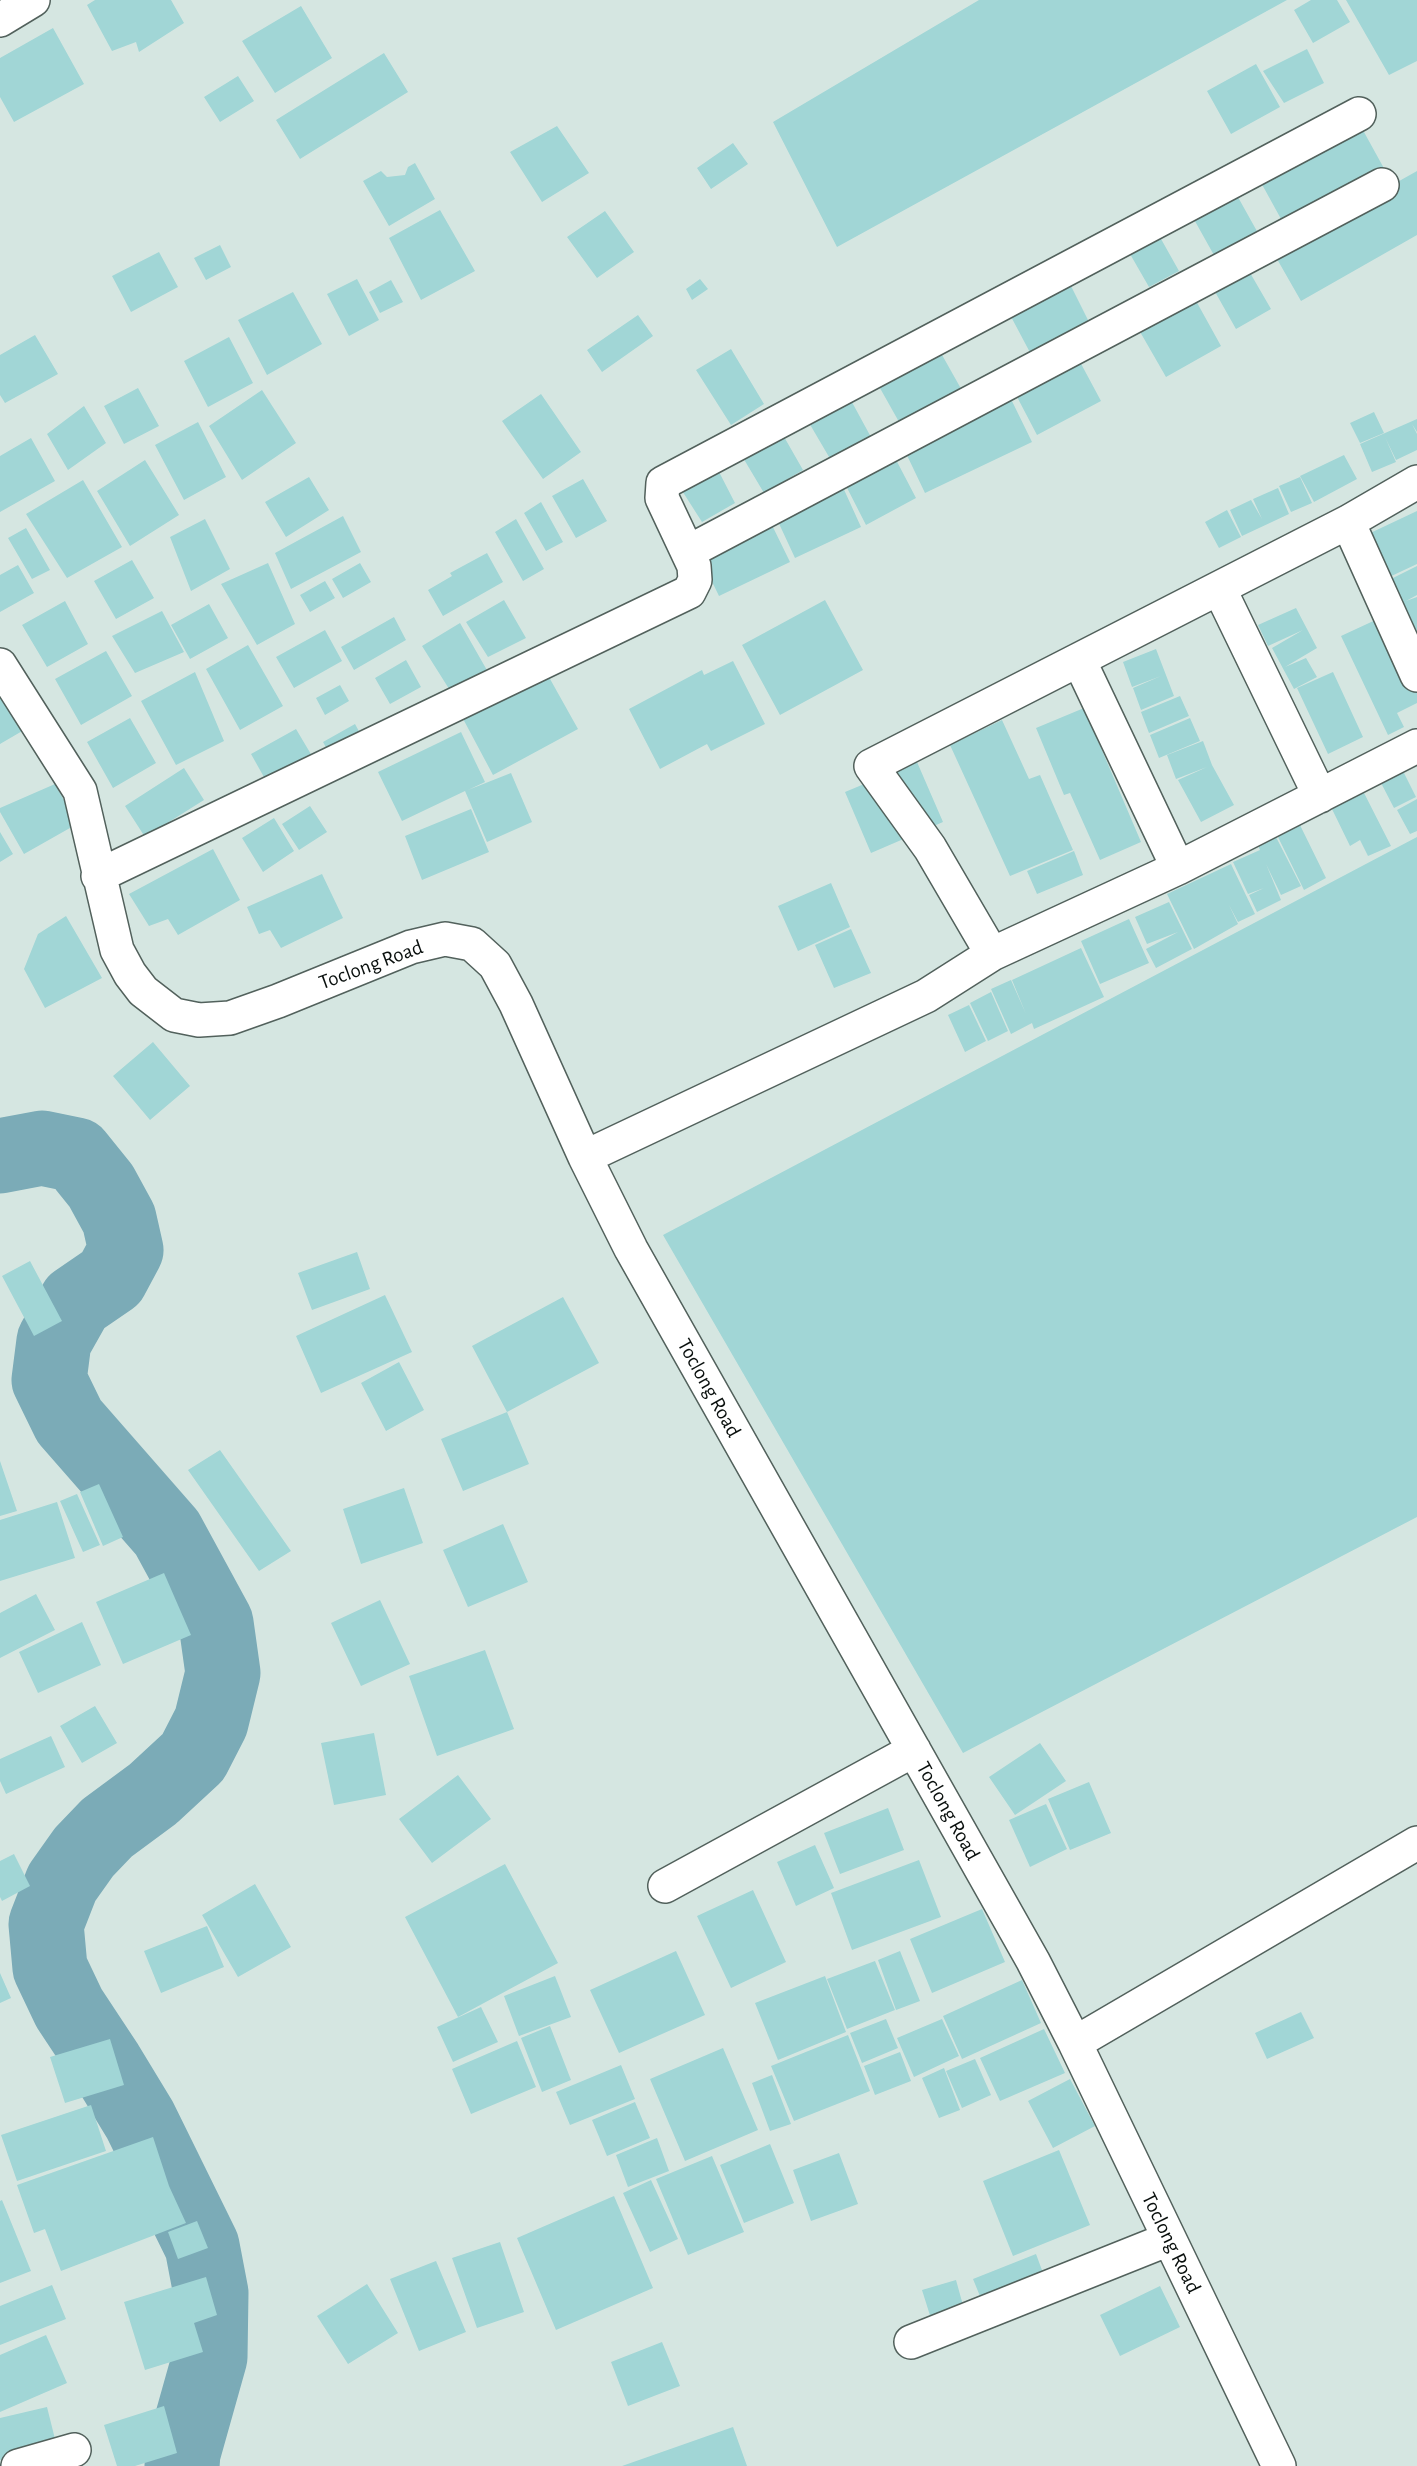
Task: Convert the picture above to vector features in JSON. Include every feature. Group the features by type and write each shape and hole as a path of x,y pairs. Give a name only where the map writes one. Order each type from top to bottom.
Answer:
{"street":[{"path":"0,20 33,0"},
{"path":"98,876 689,592 695,580 694,566 662,498 663,483 1359,114"},
{"path":"688,552 1382,185"},
{"path":"992,954 930,848 871,766 1348,522 1417,482"},
{"path":"1348,522 1417,675"},
{"path":"1219,588 1320,796"},
{"path":"1079,660 1178,868"},
{"name":"Toclong Road","path":"0,665 80,791 117,950 130,974 143,991 174,1015 199,1020 230,1018 411,947 446,939 472,945 495,964 516,1004 585,1157 631,1249 1033,1961 1075,2043 1279,2466"},
{"path":"585,1157 926,996 992,954 1178,868 1417,746"},
{"path":"665,1886 914,1750"},
{"path":"1075,2043 1417,1843"},
{"path":"910,2342 1169,2239"},
{"path":"18,2466 74,2450"}],"building":[{"path":"95,0 171,0 184,23 139,52 136,42 112,51 87,5"},
{"path":"979,0 1287,0 837,247 773,122"},
{"path":"1311,0 1337,0 1350,22 1313,43 1294,10"},
{"path":"1346,0 1417,0 1417,61 1389,75"},
{"path":"301,6 332,58 275,93 242,41"},
{"path":"53,28 84,84 14,122 0,97 0,58"},
{"path":"1307,49 1324,83 1284,103 1263,71"},
{"path":"384,53 408,92 300,159 276,120"},
{"path":"1256,64 1280,107 1231,134 1207,91"},
{"path":"238,76 254,101 220,122 204,97"},
{"path":"1359,123 1386,172 1286,228 1259,179"},
{"path":"557,126 589,173 542,202 510,152"},
{"path":"733,143 748,164 711,189 697,168"},
{"path":"415,163 435,199 389,226 363,181 381,171 387,177 405,175 408,167"},
{"path":"1417,171 1417,235 1301,301 1273,252"},
{"path":"1234,190 1258,233 1215,257 1191,214"},
{"path":"440,210 475,271 421,300 389,238"},
{"path":"605,211 634,252 597,278 567,237"},
{"path":"1156,230 1179,271 1149,287 1126,247"},
{"path":"220,245 231,267 206,280 194,258"},
{"path":"159,252 178,287 131,312 112,276"},
{"path":"1249,271 1271,309 1236,329 1214,290"},
{"path":"357,279 379,320 349,336 327,294"},
{"path":"700,279 708,289 692,300 686,289"},
{"path":"391,280 403,302 380,313 369,292"},
{"path":"1068,280 1093,330 1034,360 1008,311"},
{"path":"293,292 322,344 267,375 238,320"},
{"path":"1195,299 1221,346 1166,377 1139,330"},
{"path":"638,315 653,336 602,372 587,350"},
{"path":"35,335 58,374 5,403 0,395 0,355"},
{"path":"229,337 253,383 208,407 184,361"},
{"path":"937,346 964,394 903,429 876,381"},
{"path":"731,349 764,404 731,425 696,370"},
{"path":"1079,360 1101,401 1037,435 1015,393"},
{"path":"138,388 159,426 124,444 104,406"},
{"path":"262,390 296,443 242,480 209,426"},
{"path":"847,393 872,439 832,462 805,416"},
{"path":"541,394 581,452 543,479 502,421"},
{"path":"1009,395 1032,442 925,493 903,447"},
{"path":"84,406 106,443 68,470 47,434"},
{"path":"1374,412 1384,433 1360,443 1350,423"},
{"path":"1417,419 1417,432 1412,424 1417,434 1417,450 1396,460 1385,437 1396,462 1372,472 1360,444"},
{"path":"198,422 226,477 184,500 155,445"},
{"path":"779,428 803,470 764,493 739,451"},
{"path":"31,438 55,481 0,512 0,456"},
{"path":"893,454 916,498 866,525 843,480"},
{"path":"1344,455 1357,479 1314,502 1300,476"},
{"path":"145,460 179,515 130,546 97,491"},
{"path":"717,468 735,503 702,522 679,486"},
{"path":"309,477 329,510 286,537 265,502"},
{"path":"1300,477 1312,503 1291,512 1279,486"},
{"path":"583,479 607,521 576,538 552,496"},
{"path":"83,480 122,547 67,578 26,514"},
{"path":"841,483 861,527 795,558 775,515"},
{"path":"1278,488 1289,514 1242,536 1230,510 1251,500 1262,519 1253,499"},
{"path":"541,502 563,542 546,551 524,513"},
{"path":"1227,510 1241,537 1219,548 1205,522"},
{"path":"1417,511 1417,564 1385,579 1364,536"},
{"path":"343,516 361,552 291,589 275,553"},
{"path":"205,519 230,569 191,591 170,537"},
{"path":"516,519 544,569 523,581 495,532"},
{"path":"769,519 790,562 719,596 698,553"},
{"path":"26,528 50,570 32,579 8,538"},
{"path":"487,553 503,582 443,616 428,590 452,576 450,573"},
{"path":"132,560 154,598 116,619 94,581"},
{"path":"268,563 295,624 257,645 221,584"},
{"path":"360,563 371,582 343,598 332,579"},
{"path":"18,565 34,593 0,612 0,575"},
{"path":"1417,566 1417,595 1406,601 1417,597 1417,641 1383,583"},
{"path":"325,581 335,598 310,612 300,595"},
{"path":"504,600 526,638 488,657 466,622"},
{"path":"825,600 863,670 780,715 742,645"},
{"path":"65,601 88,644 47,667 22,625"},
{"path":"209,604 228,638 190,659 171,625"},
{"path":"1296,608 1317,648 1285,667 1306,658 1317,677 1294,689 1272,648 1303,630 1268,646 1258,625"},
{"path":"162,611 184,652 135,673 112,636"},
{"path":"394,617 406,640 354,670 341,647"},
{"path":"1382,617 1417,691 1417,703 1397,713 1404,727 1388,735 1341,636"},
{"path":"460,623 488,672 451,692 422,646"},
{"path":"325,630 342,661 294,688 276,657"},
{"path":"248,645 283,706 240,730 206,669"},
{"path":"1156,649 1174,696 1141,710 1133,688 1161,676 1132,687 1123,662"},
{"path":"106,651 132,696 81,725 55,679"},
{"path":"406,660 421,687 390,704 375,678"},
{"path":"733,661 765,724 711,751 707,744 660,769 629,709 702,670 704,675"},
{"path":"545,670 578,729 493,775 461,715"},
{"path":"195,672 224,741 176,765 141,701"},
{"path":"1333,672 1363,737 1328,754 1297,688"},
{"path":"340,685 349,701 325,715 316,698"},
{"path":"1180,696 1189,716 1149,733 1141,712"},
{"path":"2,697 24,730 0,744 0,698"},
{"path":"1084,708 1141,842 1100,860 1070,793 1064,795 1036,728"},
{"path":"130,718 156,763 113,788 87,742"},
{"path":"1190,718 1200,741 1159,758 1150,735"},
{"path":"1002,720 1029,779 1040,775 1073,850 1010,876 950,745"},
{"path":"355,724 361,735 329,753 323,742"},
{"path":"296,729 315,761 269,786 251,754"},
{"path":"461,732 485,782 468,790 511,773 532,822 487,842 465,791 402,821 378,772"},
{"path":"1203,741 1212,765 1234,805 1201,822 1178,780 1207,767 1176,779 1167,755"},
{"path":"917,762 943,822 871,853 845,792"},
{"path":"184,768 204,800 145,837 125,806"},
{"path":"1402,769 1416,797 1394,808 1380,781"},
{"path":"55,784 77,824 24,854 0,812 0,808"},
{"path":"1363,791 1391,846 1368,856 1360,840 1350,846 1331,807"},
{"path":"1417,799 1417,831 1410,834 1397,810"},
{"path":"310,806 327,832 299,850 282,824"},
{"path":"471,809 489,852 422,880 405,836"},
{"path":"274,818 294,851 263,872 242,838"},
{"path":"1299,823 1326,878 1304,890 1277,835"},
{"path":"0,832 13,854 0,862"},
{"path":"1276,837 1301,886 1281,895 1266,864 1281,900 1257,912 1249,895 1264,888 1248,894 1233,862 1260,850 1258,845"},
{"path":"1417,837 1417,1517 963,1753 663,1235"},
{"path":"213,849 240,900 178,935 168,919 149,926 129,894"},
{"path":"1074,851 1083,875 1037,894 1027,871"},
{"path":"1231,864 1255,914 1238,922 1229,905 1238,924 1194,949 1167,894"},
{"path":"322,874 343,918 281,948 270,930 259,934 247,907"},
{"path":"831,883 850,927 798,951 778,906"},
{"path":"1169,902 1192,949 1156,968 1146,949 1178,932 1147,944 1135,917"},
{"path":"66,916 102,978 45,1008 24,969 38,934"},
{"path":"1129,919 1149,963 1100,984 1081,941"},
{"path":"851,929 871,973 834,988 815,945"},
{"path":"1081,948 1104,997 1034,1029 1032,1023 1011,1034 991,989 1011,980 1026,1014 1012,980"},
{"path":"991,992 1008,1031 988,1041 970,1003"},
{"path":"969,1005 986,1041 965,1052 948,1015"},
{"path":"153,1042 190,1086 150,1120 113,1076"},
{"path":"357,1252 370,1289 312,1310 298,1273"},
{"path":"30,1261 62,1321 34,1336 2,1276"},
{"path":"385,1295 412,1352 321,1393 296,1336"},
{"path":"563,1297 599,1363 507,1412 472,1346"},
{"path":"399,1362 424,1410 386,1431 361,1383"},
{"path":"507,1412 529,1464 463,1491 441,1439"},
{"path":"220,1450 291,1551 259,1571 188,1470"},
{"path":"0,1461 17,1511 0,1516"},
{"path":"99,1484 123,1537 103,1546 80,1492"},
{"path":"404,1488 423,1543 361,1564 343,1509"},
{"path":"77,1494 100,1545 83,1552 60,1501"},
{"path":"57,1502 75,1558 0,1581 0,1520"},
{"path":"503,1524 528,1582 468,1607 443,1550"},
{"path":"164,1573 191,1635 123,1664 96,1602"},
{"path":"36,1594 55,1630 0,1658 0,1613"},
{"path":"380,1600 410,1664 361,1686 331,1623"},
{"path":"82,1622 101,1665 38,1693 19,1652"},
{"path":"485,1650 514,1729 437,1756 409,1676"},
{"path":"95,1706 117,1743 82,1763 60,1726"},
{"path":"374,1733 386,1795 334,1805 321,1743"},
{"path":"51,1736 65,1767 6,1794 0,1781 0,1759"},
{"path":"1040,1743 1066,1781 1015,1815 989,1777"},
{"path":"458,1775 491,1819 432,1863 399,1819"},
{"path":"1089,1782 1111,1833 1070,1850 1048,1799"},
{"path":"1046,1804 1067,1849 1030,1867 1009,1820"},
{"path":"888,1808 904,1850 840,1874 824,1833"},
{"path":"815,1845 834,1888 796,1906 777,1862"},
{"path":"14,1854 30,1886 2,1901 0,1861"},
{"path":"919,1860 941,1917 852,1950 831,1893"},
{"path":"505,1864 558,1963 458,2017 405,1917"},
{"path":"255,1884 291,1947 238,1977 202,1915"},
{"path":"753,1890 786,1962 731,1988 697,1916"},
{"path":"982,1909 1005,1962 932,1993 910,1939"},
{"path":"207,1926 224,1967 161,1993 144,1951"},
{"path":"676,1951 705,2015 619,2053 590,1990"},
{"path":"900,1951 920,2001 896,2010 878,1960"},
{"path":"875,1961 895,2010 847,2029 827,1979"},
{"path":"0,1973 11,1998 0,2003"},
{"path":"555,1976 571,2017 519,2036 504,1996"},
{"path":"825,1976 846,2032 778,2060 755,2003"},
{"path":"1022,1980 1041,2023 962,2059 943,2016"},
{"path":"481,2007 498,2042 453,2062 437,2027"},
{"path":"1301,2012 1314,2038 1267,2059 1255,2033"},
{"path":"886,2019 898,2048 862,2063 850,2033"},
{"path":"942,2019 959,2056 914,2077 897,2038"},
{"path":"550,2026 571,2080 542,2092 521,2038"},
{"path":"1044,2029 1065,2073 1000,2101 980,2058"},
{"path":"848,2035 870,2091 794,2121 771,2066"},
{"path":"110,2039 124,2085 65,2103 50,2057"},
{"path":"517,2041 536,2087 471,2114 452,2069"},
{"path":"723,2048 758,2130 685,2161 650,2079"},
{"path":"900,2052 911,2081 875,2095 864,2066"},
{"path":"975,2059 991,2095 962,2108 946,2071"},
{"path":"621,2065 635,2099 570,2125 556,2092"},
{"path":"944,2068 960,2110 939,2118 922,2078"},
{"path":"772,2075 791,2124 770,2131 752,2083"},
{"path":"1070,2079 1095,2126 1053,2148 1028,2101"},
{"path":"635,2102 650,2138 607,2156 592,2120"},
{"path":"91,2105 106,2151 17,2181 1,2135"},
{"path":"153,2137 169,2186 186,2223 61,2271 45,2229 34,2233 17,2185"},
{"path":"657,2138 669,2171 628,2187 616,2155"},
{"path":"770,2144 794,2203 744,2223 720,2165"},
{"path":"1059,2150 1090,2225 1013,2256 983,2181"},
{"path":"839,2153 858,2204 811,2221 793,2170"},
{"path":"712,2156 744,2232 688,2255 656,2179"},
{"path":"651,2180 678,2239 650,2252 623,2193"},
{"path":"614,2196 653,2288 556,2330 517,2238"},
{"path":"2,2200 31,2271 0,2283 0,2201"},
{"path":"197,2221 208,2248 178,2259 168,2232"},
{"path":"500,2242 524,2312 477,2328 452,2258"},
{"path":"1036,2254 1046,2281 984,2306 973,2279"},
{"path":"436,2261 466,2332 419,2351 390,2279"},
{"path":"206,2277 217,2315 194,2323 203,2352 145,2370 124,2302"},
{"path":"956,2280 966,2316 933,2325 922,2290"},
{"path":"367,2284 398,2333 348,2364 317,2316"},
{"path":"52,2285 66,2319 0,2345 0,2306"},
{"path":"1160,2286 1180,2327 1120,2356 1100,2315"},
{"path":"46,2335 67,2383 0,2412 0,2355"},
{"path":"662,2342 680,2386 628,2406 611,2362"},
{"path":"164,2406 177,2453 135,2466 117,2466 104,2425"},
{"path":"47,2407 57,2447 0,2460 0,2418"},
{"path":"733,2427 747,2466 622,2466"}],"waterway":[{"path":"0,1156 42,1148 76,1155 101,1186 119,1219 126,1250 111,1278 76,1302 54,1341 49,1380 69,1421 167,1533 216,1623 223,1673 211,1722 193,1757 153,1794 107,1828 84,1852 62,1883 46,1924 50,1968 69,2008 140,2120 202,2246 211,2293 210,2357 183,2453 182,2466"}]}
